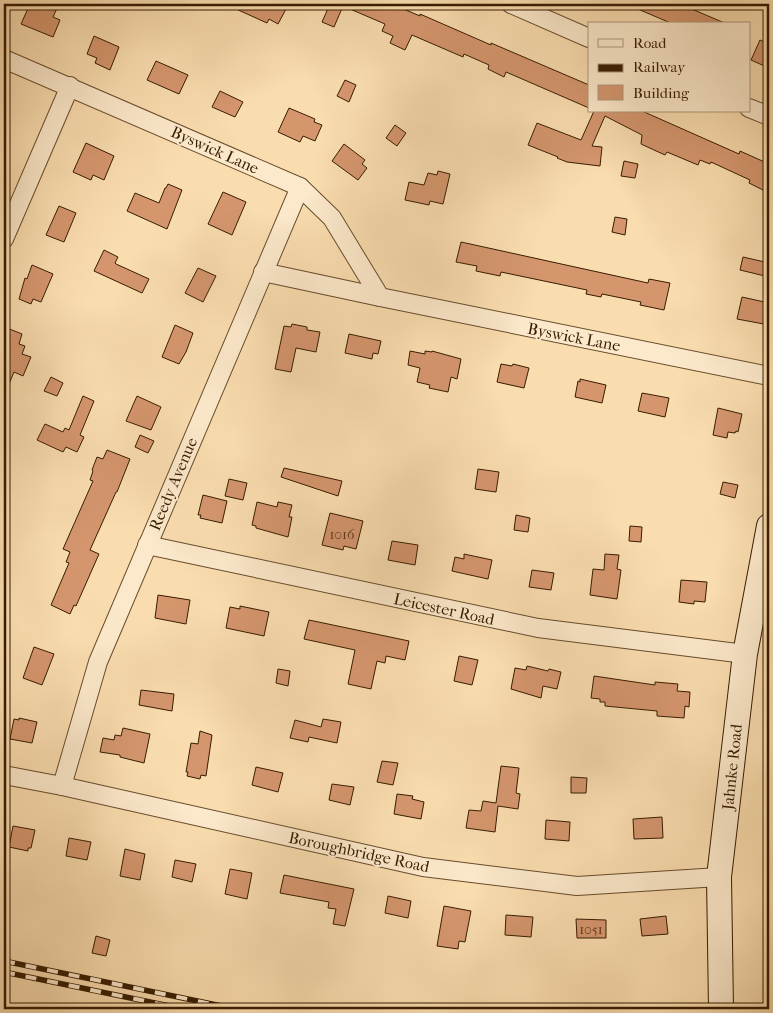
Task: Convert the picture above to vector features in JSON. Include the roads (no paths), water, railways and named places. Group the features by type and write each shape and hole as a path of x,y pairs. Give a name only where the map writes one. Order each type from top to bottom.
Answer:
{"main road":[{"name":"Jahnke Road","path":"721,1009 720,877 745,654 768,533"}],"street":[{"path":"511,4 588,38"},
{"name":"Byswick Lane","path":"4,59 300,187 332,218 380,297"},
{"path":"4,239 70,86"},
{"path":"750,108 769,116"},
{"name":"Reedy Avenue","path":"62,786 98,662 300,187"},
{"name":"Byswick Lane","path":"263,272 769,376"},
{"name":"Leicester Road","path":"147,545 538,628 745,654"},
{"name":"Boroughbridge Road","path":"4,775 62,786 423,867 577,886 720,877"}],"railway":[{"path":"4,961 236,1009"},
{"path":"4,972 184,1009"}]}
